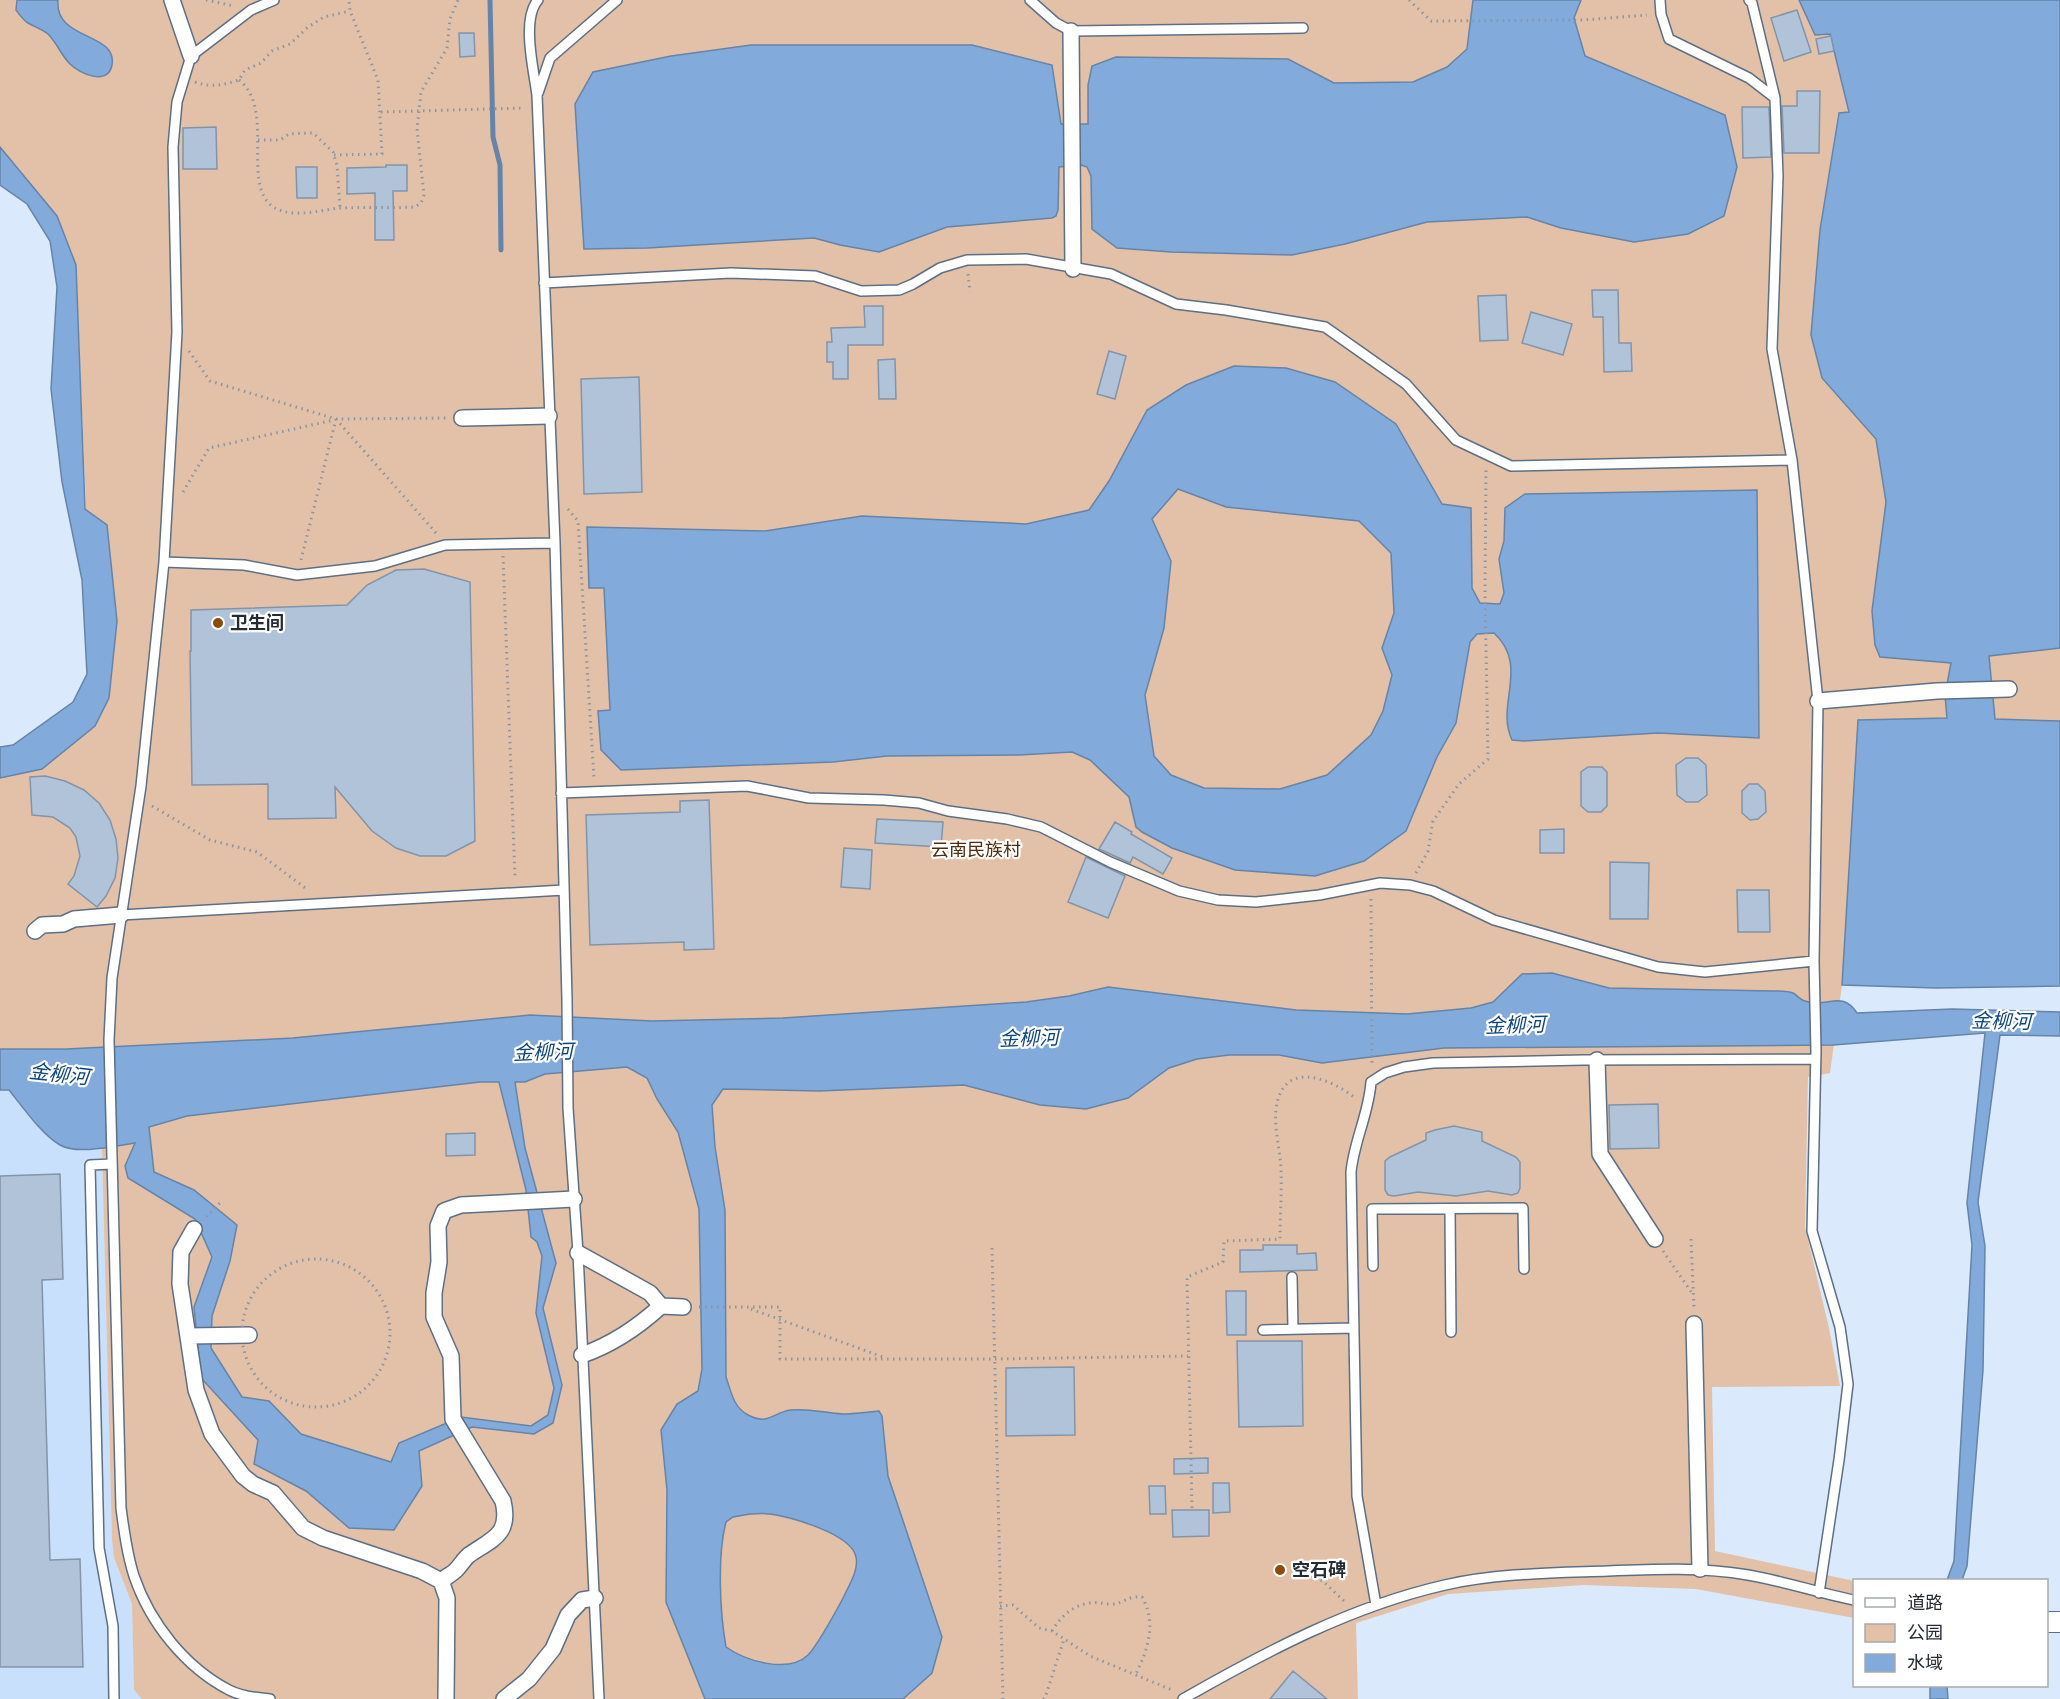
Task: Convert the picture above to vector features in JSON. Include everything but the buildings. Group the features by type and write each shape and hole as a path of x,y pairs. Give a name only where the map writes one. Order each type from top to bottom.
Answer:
{"street":[{"path":"172,0 190,56"},
{"path":"1071,31 1073,269"},
{"path":"462,418 549,417"},
{"path":"1818,701 1937,691 2009,689"},
{"path":"35,932 42,925 121,915"},
{"path":"1597,1060 1600,1154 1626,1198 1655,1239"},
{"path":"441,1581 457,1569 467,1557 497,1537 504,1525 506,1513 503,1501 453,1419 452,1356 434,1317 434,1293 439,1262 438,1226 444,1211 461,1205 574,1199"},
{"path":"194,1229 181,1252 180,1284 192,1336 196,1390 212,1434 243,1476 253,1484 273,1493 303,1528 322,1538 422,1571 441,1581 447,1598 446,1699"},
{"path":"578,1253 650,1293 661,1306"},
{"path":"582,1355 600,1349 636,1326 661,1306 683,1306"},
{"path":"1694,1324 1700,1569"},
{"path":"192,1336 246,1335"},
{"path":"504,1699 529,1679 554,1649 568,1615 582,1600 595,1598"}],"lane":[{"path":"270,1699 231,1691 203,1672 169,1640 149,1610 134,1576 126,1545 121,1508 109,1040 112,978 139,799 164,562 177,332 173,147 177,102 190,56 251,10 274,0"},
{"path":"538,0 533,5 529,25 537,95 555,543 568,1108 578,1253 599,1699"},
{"path":"537,95 550,58 616,0"},
{"path":"1030,0 1056,24 1071,31 1303,28"},
{"path":"1660,0 1661,14 1669,39 1749,78 1774,98"},
{"path":"1749,0 1752,3 1774,98 1778,176 1772,350 1792,460 1818,701 1814,961 1816,1055 1812,1231 1840,1327 1848,1384 1819,1593"},
{"path":"543,283 731,273 815,276 861,291 899,290 940,268 967,260 1026,259 1111,274 1176,304 1325,327 1406,384 1456,440 1511,466 1792,460"},
{"path":"164,562 244,565 297,575 375,566 445,545 555,543"},
{"path":"561,793 747,786 809,798 884,800 919,804 1041,827 1110,862 1179,891 1218,900 1256,902 1319,895 1380,884 1410,885 1433,891 1494,920 1658,968 1705,972 1814,961"},
{"path":"121,915 564,890"},
{"path":"1376,1605 1357,1496 1352,1209 1353,1152 1367,1108 1371,1082 1385,1073 1404,1067 1433,1063 1816,1055"},
{"path":"112,1164 90,1165 99,1548 113,1626 114,1699"},
{"path":"1352,1209 1524,1208 1524,1269"},
{"path":"1372,1209 1373,1266"},
{"path":"1450,1209 1451,1332"},
{"path":"1292,1277 1293,1329"},
{"path":"1263,1330 1354,1328"},
{"path":"1186,1698 1240,1667 1376,1605 1446,1585 1516,1574 1700,1569 1749,1575 1853,1600"}],"path":[{"path":"206,0 251,10"},
{"path":"334,155 382,154 378,80 350,11 349,0"},
{"path":"239,80 248,87 258,120 258,187 264,197 277,209 295,213 340,208 415,207 422,203 424,195 417,129 421,92 447,48 450,19 458,0"},
{"path":"1409,0 1431,21 1583,20 1661,14"},
{"path":"184,78 208,87 239,80 245,70 261,63 272,51 290,45 308,27 324,17 350,11"},
{"path":"381,112 508,108"},
{"path":"258,140 280,140 289,134 313,133 334,155 337,165 340,208"},
{"path":"967,260 970,292"},
{"path":"177,332 210,381 336,419 445,545"},
{"path":"167,520 209,448 336,419 462,418"},
{"path":"297,575 336,419"},
{"path":"1410,885 1428,851 1434,821 1459,784 1488,759 1485,592 1486,456"},
{"path":"552,489 578,521 594,792"},
{"path":"503,545 516,892"},
{"path":"139,799 167,813 210,840 257,852 326,903"},
{"path":"1371,885 1373,1059"},
{"path":"1192,1508 1187,1277 1223,1262 1224,1241 1280,1239 1281,1171 1276,1108 1282,1090 1290,1080 1303,1077 1323,1078 1347,1091 1367,1108"},
{"path":"194,1229 222,1202"},
{"path":"1655,1239 1693,1294"},
{"path":"1691,1239 1694,1324"},
{"path":"992,1248 1003,1699"},
{"path":"315,1259 344,1264 362,1275 376,1290 386,1308 390,1328 385,1359 369,1385 353,1398 334,1405 314,1407 293,1404 274,1394 260,1380 249,1363 243,1344 246,1335 243,1325 248,1306 257,1289 270,1275 287,1265 315,1259"},
{"path":"683,1306 780,1307 780,1359 1188,1356"},
{"path":"748,1307 887,1359"},
{"path":"1304,1573 1323,1581 1341,1596 1354,1614"},
{"path":"1052,1631 1059,1619 1069,1610 1090,1603 1115,1604 1131,1596 1142,1597 1148,1607 1149,1640 1147,1652 1136,1674"},
{"path":"1000,1606 1013,1605 1039,1628 1052,1631 1090,1656 1136,1674 1186,1698"},
{"path":"1043,1699 1064,1639"}],"shaded area":[{"path":"0,1090 8,1090 34,1121 91,1150 102,1149 112,1540 114,1559 132,1604 134,1690 142,1699 0,1699"}],"green space":[{"name":"云南民族村","path":"0,0 1799,0 1815,35 1830,34 1849,112 1838,113 1820,230 1811,335 1822,378 1876,439 1886,502 1872,611 1880,657 1951,663 1945,695 1947,718 1858,720 1842,985 1830,1073 1808,1077 1805,1227 1840,1386 1712,1387 1715,1551 1853,1581 1853,1618 1696,1589 1584,1585 1448,1594 1356,1623 1358,1699 142,1699 134,1690 132,1604 114,1558 112,1540 102,1149 97,1048 0,1049 0,778 42,769 95,726 76,265 20,170 0,147"},
{"path":"2060,648 2060,721 1995,719 1989,656"}],"water":[{"path":"17,0 58,0 59,13 66,23 106,47 111,54 112,65 109,72 99,77 74,68 48,34 21,17 16,10"},
{"path":"1473,0 1581,0 1574,18 1585,56 1725,115 1737,167 1724,216 1688,234 1634,242 1561,228 1527,217 1427,222 1345,244 1292,255 1171,252 1117,248 1092,229 1091,176 1087,167 1081,165 1059,167 1058,210 1056,216 1052,218 947,227 879,252 814,238 647,248 584,249 575,104 593,72 671,56 751,45 972,45 1052,65 1061,124 1088,124 1088,85 1092,66 1116,57 1288,59 1334,83 1413,82 1447,67 1467,49"},
{"path":"1799,0 2060,0 2060,648 1989,656 1995,719 2060,721 2060,986 1936,988 1842,985 1858,720 1947,718 1945,695 1951,663 1880,657 1875,645 1872,611 1886,502 1876,439 1822,378 1811,335 1820,230 1839,113 1849,112 1830,34 1815,35"},
{"path":"0,147 57,216 76,265 85,509 107,525 117,621 109,698 95,726 42,769 0,778 0,747 13,745 73,702 87,674 82,580 62,482 51,389 57,287 50,241 27,204 0,185"},
{"path":"1234,366 1286,368 1335,382 1396,424 1442,504 1471,508 1472,588 1480,603 1500,604 1504,593 1499,559 1504,541 1505,508 1525,494 1757,490 1759,738 1658,733 1512,740 1507,713 1510,659 1494,633 1477,634 1470,642 1456,723 1437,757 1406,831 1364,861 1315,876 1235,870 1172,848 1136,827 1129,797 1090,760 1072,752 1019,755 887,756 833,762 621,770 601,750 598,711 610,710 604,588 589,588 587,527 765,531 862,516 1026,524 1089,510 1109,481 1147,410 1186,385","holes":["1178,489 1226,507 1359,521 1391,553 1394,613 1382,648 1392,675 1383,711 1371,735 1327,775 1280,789 1204,788 1171,775 1154,756 1145,695 1164,628 1171,561 1152,519"]},
{"name":"金柳河","path":"1552,973 1609,988 1786,991 1813,1003 1845,1002 1857,1013 1952,1009 2060,1012 2060,1036 2000,1035 1978,1202 1985,1246 1983,1370 1967,1566 1962,1579 1947,1579 1954,1561 1972,1245 1967,1203 1985,1033 1833,1045 1444,1048 1322,1063 1279,1055 1229,1055 1197,1059 1169,1068 1128,1098 1086,1109 1040,1105 964,1085 819,1091 723,1089 712,1105 715,1147 725,1210 726,1377 739,1408 755,1418 766,1419 785,1411 797,1410 842,1414 879,1411 882,1416 888,1476 942,1637 932,1673 903,1699 705,1699 666,1602 667,1490 661,1430 677,1404 698,1391 702,1369 699,1209 678,1132 647,1078 627,1067 545,1074 525,1082 515,1082 525,1148 556,1263 543,1308 562,1385 553,1423 534,1434 472,1427 419,1451 422,1486 394,1530 349,1528 306,1491 254,1464 258,1440 201,1378 194,1307 212,1257 195,1219 128,1178 125,1166 135,1143 96,1149 67,1148 46,1134 9,1090 0,1090 0,1049 66,1049 293,1038 530,1015 652,1021 783,1018 1026,1002 1069,996 1108,987 1296,1010 1407,1014 1471,1008 1493,1002 1522,974","holes":["480,1082 499,1082 526,1190 531,1237 537,1242 542,1256 536,1313 554,1388 548,1415 531,1426 461,1417 399,1443 391,1462 301,1434 269,1401 242,1397 211,1348 212,1316 230,1261 237,1225 194,1190 154,1172 149,1127 187,1116","764,1514 804,1522 832,1534 852,1549 857,1562 853,1577 822,1636 808,1655 790,1664 779,1665 755,1661 726,1647 720,1585 721,1551 726,1522 733,1517"]},
{"path":"1930,1687 1947,1687 1948,1699 1930,1699"}],"waterway":[{"path":"490,0 493,137 500,165 501,250"}],"place":[{"name":"卫生间","path":"218,623"},
{"name":"空石碑","path":"1280,1570"}]}
